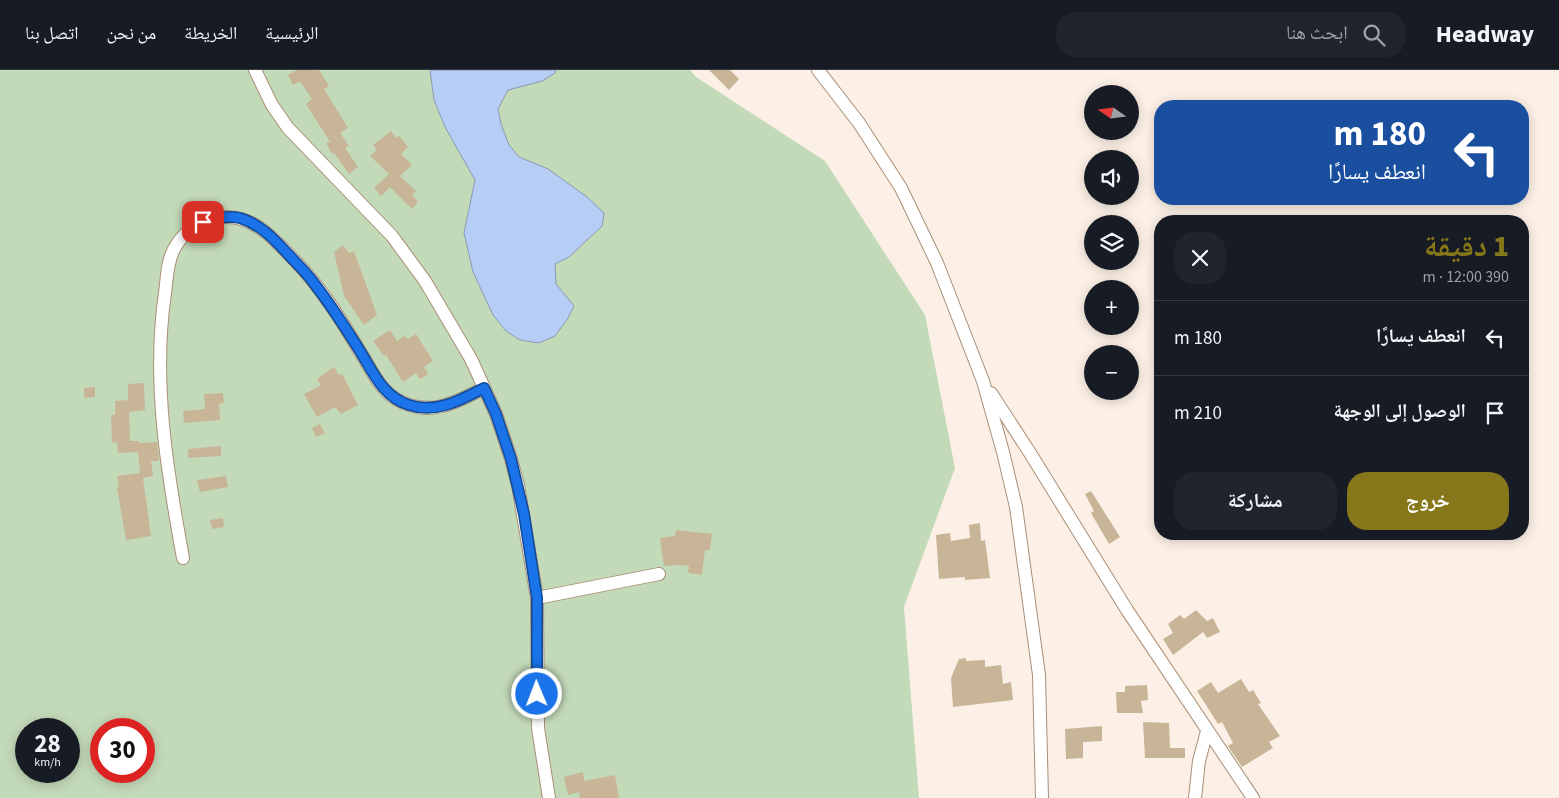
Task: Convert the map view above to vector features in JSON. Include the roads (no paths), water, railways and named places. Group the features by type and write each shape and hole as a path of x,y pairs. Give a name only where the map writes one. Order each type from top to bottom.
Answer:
{"street":[{"path":"255,70 272,105 288,128 392,236 407,255 446,314 471,359 503,435 518,485 537,598 538,728 549,798"},
{"path":"818,70 859,123 901,188 933,254 983,381 1016,507 1039,675 1042,798"},
{"path":"184,558 164,442 160,344 169,264 175,248 188,231 195,226 210,219 227,217 248,221 264,230 312,280 330,304 376,379 386,392 397,399 411,406 439,408 484,388"},
{"path":"983,381 1127,610 1253,798"},
{"path":"537,598 659,574"},
{"path":"1195,798 1199,761 1207,732"}],"water":[{"path":"430,70 556,70 555,73 542,81 508,90 498,109 501,124 509,145 519,157 548,169 587,197 604,213 602,226 569,257 555,264 556,284 574,306 555,336 539,343 520,340 506,331 493,315 473,272 464,233 475,180 445,127 434,100"}]}
